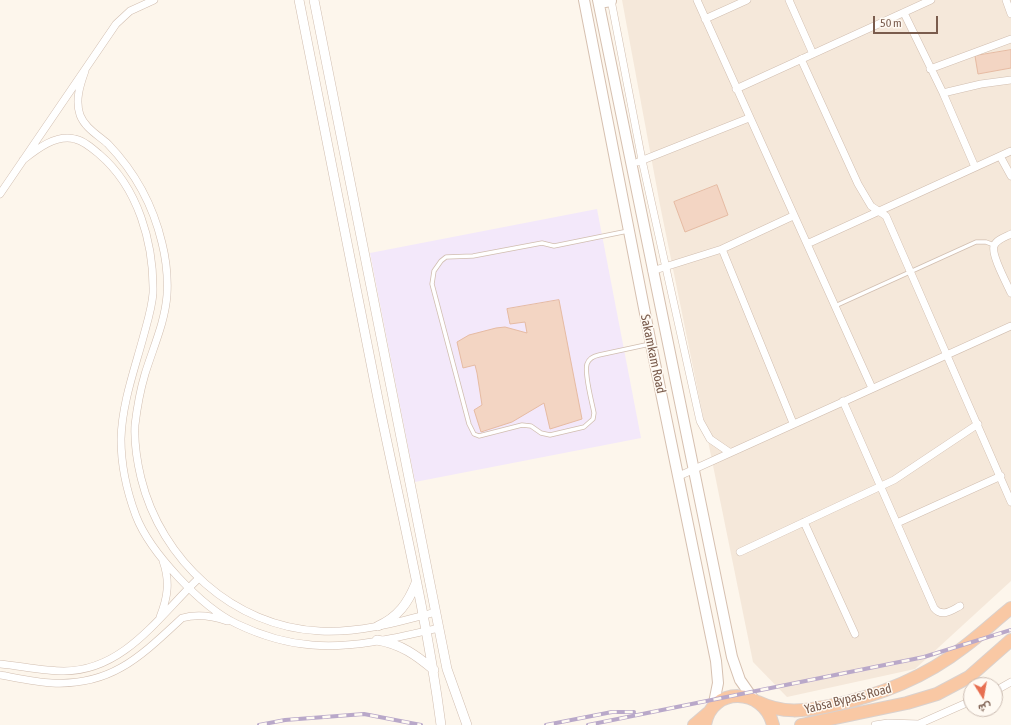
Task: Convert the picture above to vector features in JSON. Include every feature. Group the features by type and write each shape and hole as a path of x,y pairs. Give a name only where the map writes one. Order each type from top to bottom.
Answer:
{"highway":[{"name":"Yabsa Bypass Road","path":"694,725 720,701 733,696 746,697 775,709 799,711 838,704 891,689 920,676 951,657 1011,608"},
{"name":"Yabsa Bypass Road","path":"801,725 907,703 937,694 969,677 1008,644"},
{"path":"756,701 768,712 773,725"},
{"path":"705,725 712,709"}],"main road":[{"name":"Sakamkam Road","path":"584,0 651,344 718,668 717,691 712,709"},
{"path":"598,1 611,0"},
{"name":"Sakamkam Road","path":"598,1 652,271 695,470 734,665 744,687 756,701"}],"street":[{"path":"0,194 116,24 124,16 154,0"},
{"path":"299,0 379,405 434,670 441,725"},
{"path":"314,0 447,669 456,700 466,725"},
{"path":"611,0 642,160 665,268 702,427 710,439 729,452"},
{"path":"697,0 793,216 872,388"},
{"path":"705,19 747,0"},
{"path":"789,0 813,54"},
{"path":"736,89 904,13 917,3 931,0"},
{"path":"1006,0 1011,14"},
{"path":"904,13 943,94 975,167"},
{"path":"930,69 1011,38"},
{"path":"801,59 858,184 871,206 886,216 945,355 978,424 1011,502"},
{"path":"84,71 78,98 80,114 84,123 107,144 136,178 154,215 162,244 167,277 167,296 157,340 138,400 135,428 137,461 145,494 154,517 180,558 198,579 239,608 265,619 293,628 327,631 354,630 378,626 436,612"},
{"path":"943,94 980,84 1011,80"},
{"path":"631,165 749,118"},
{"path":"23,160 53,141 75,139 89,146 109,163 132,198 142,220 149,244 153,294 150,312 126,398 122,422 122,460 136,516 147,538 189,588 235,623"},
{"path":"807,244 1011,151"},
{"path":"1000,156 1011,176"},
{"path":"652,271 722,249 793,216"},
{"path":"1011,234 999,240 994,245 995,257 1011,293"},
{"path":"722,249 793,423"},
{"path":"679,476 695,470 729,452 793,423 1011,326"},
{"path":"843,401 936,610 943,613 960,606"},
{"path":"740,552 906,473 978,424"},
{"path":"897,524 1001,476"},
{"path":"804,522 855,634"},
{"path":"159,620 168,589 166,569 160,554"},
{"path":"0,664 64,671 82,669 100,663 117,655 139,639 198,579"},
{"path":"378,626 387,622 401,610 407,602 416,581"},
{"path":"0,675 51,683 91,681 110,674 139,657 182,618 190,615 205,616 235,623 269,637 311,645 339,646 439,628"},
{"path":"378,640 402,647 413,653 434,670"},
{"path":"875,725 888,723 918,724 963,704"}],"lane":[{"path":"629,231 554,246 542,243 473,256 446,257 434,271 432,284 469,424 474,434 479,436 522,425 531,426 541,433 550,435 584,427 593,419 594,413 586,369 589,360 592,357 599,355 651,344"},
{"path":"835,306 976,242 986,242 994,245"}],"shaded area":[{"path":"622,0 1011,0 1011,581 915,669 787,697 753,662 660,205"},
{"path":"597,209 641,438 415,482 370,253"}],"building":[{"path":"1011,50 1011,68 978,74 975,56"},
{"path":"717,185 728,215 685,232 674,202"},
{"path":"559,300 582,419 550,429 544,403 512,422 481,432 474,410 482,405 475,365 463,368 457,342 469,335 496,328 505,327 527,333 525,322 510,324 507,309"}],"railway":[{"path":"588,725 924,657 1011,630"},
{"path":"546,725 612,712 634,712"},
{"path":"259,725 285,720 364,714 421,725"}]}
